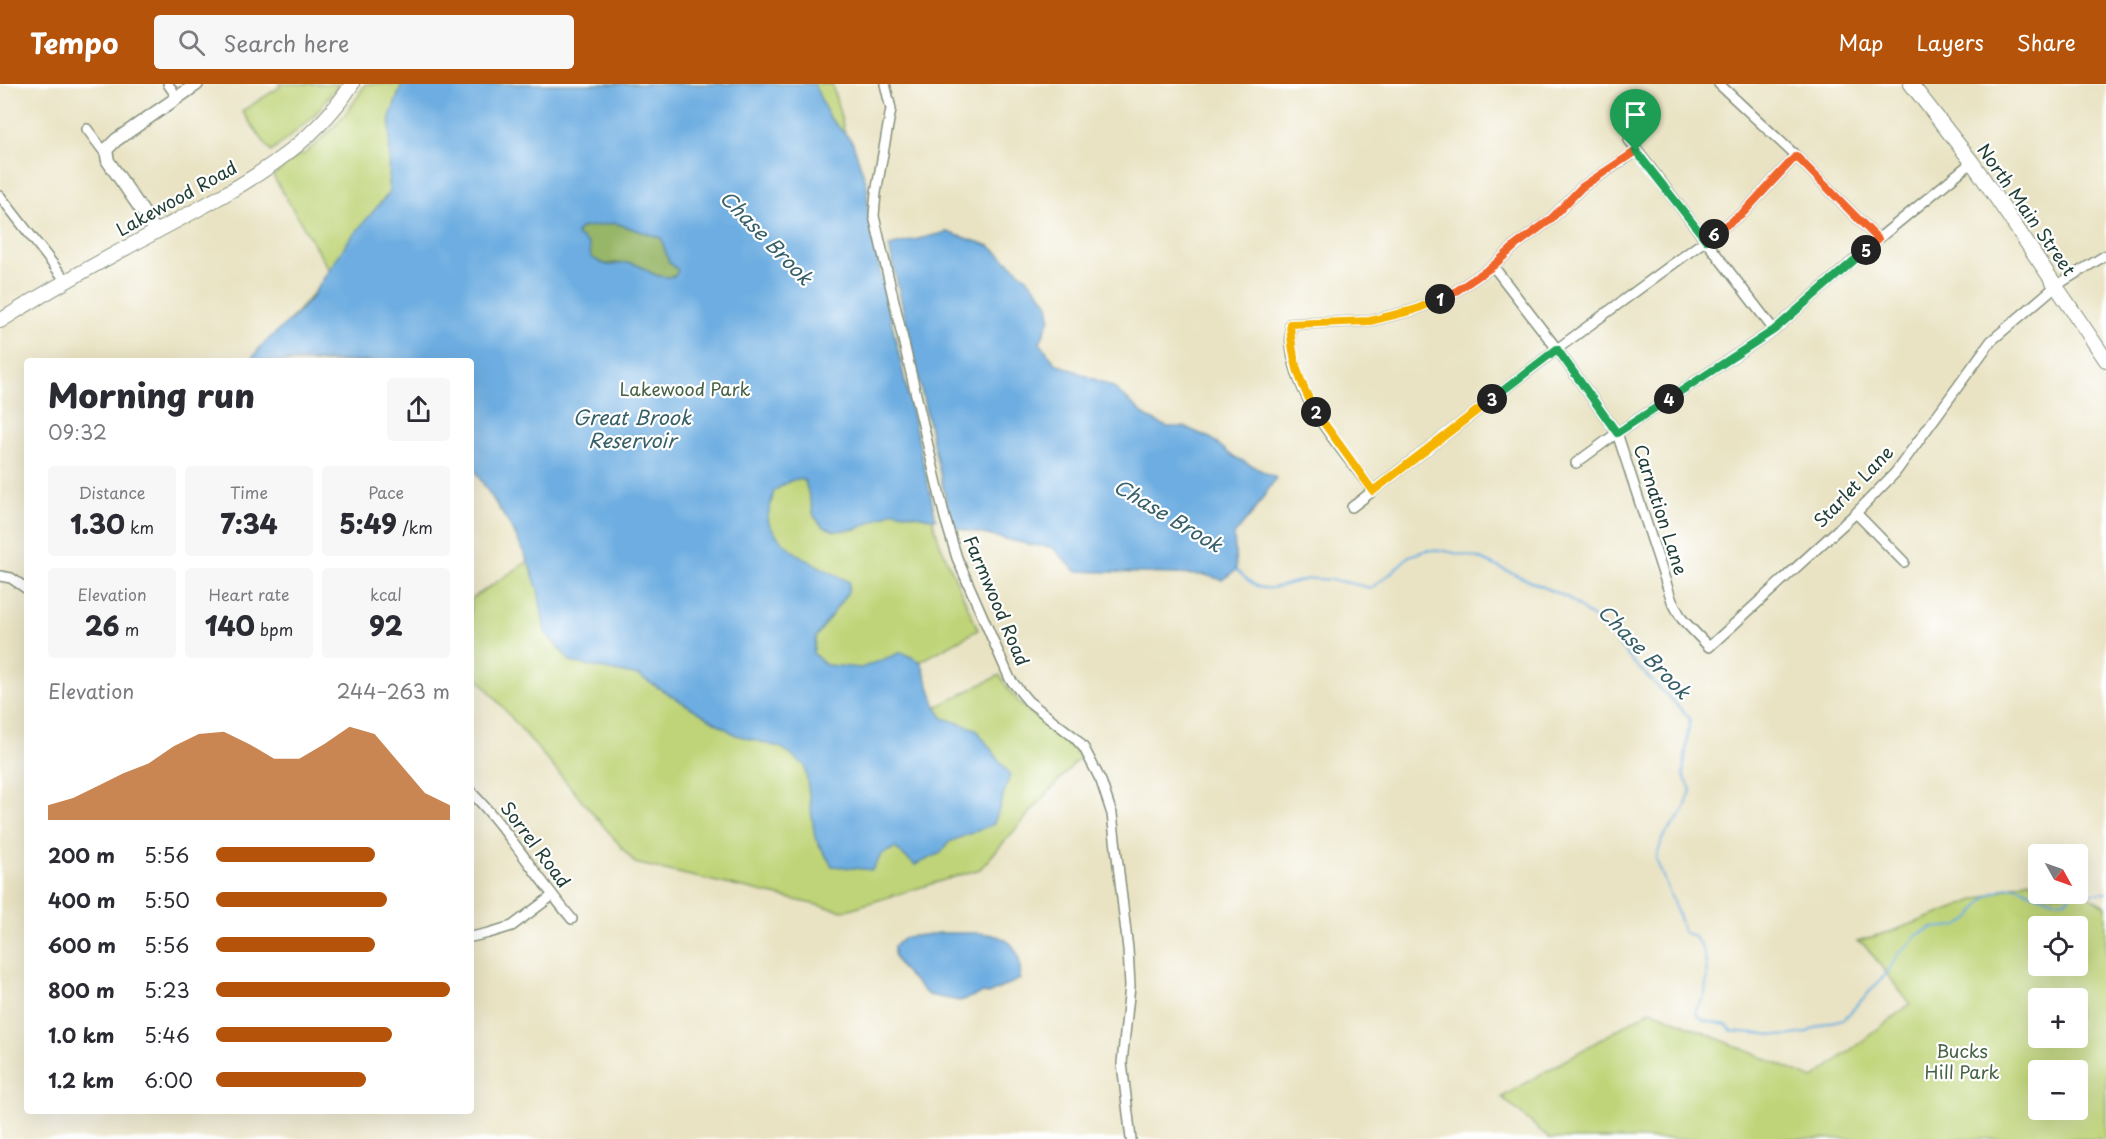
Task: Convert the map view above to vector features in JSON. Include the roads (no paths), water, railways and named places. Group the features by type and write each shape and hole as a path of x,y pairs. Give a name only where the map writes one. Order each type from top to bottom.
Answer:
{"main road":[{"name":"Lakewood Road","path":"0,321 66,281 235,189 278,160 328,116 352,84"},
{"name":"North Main Street","path":"1911,84 1972,162 2106,360"}],"street":[{"path":"168,84 177,98"},
{"path":"105,153 116,140 197,84"},
{"name":"Farmwood Road","path":"885,84 891,109 874,216 945,518 957,558 1010,679 1028,701 1074,737 1084,748 1097,772 1112,814 1128,949 1130,986 1122,1063 1131,1139"},
{"path":"1719,84 1796,156 1878,239"},
{"path":"87,129 156,231"},
{"path":"1629,140 1774,330"},
{"path":"1373,491 1322,423 1304,391 1292,352 1290,324 1370,321 1414,310 1452,294 1493,266 1516,245 1550,220 1582,187 1636,151"},
{"path":"1352,507 1557,349 1744,212 1796,156"},
{"path":"1576,463 1617,433 1774,330 1878,239 1972,162"},
{"path":"0,196 66,281"},
{"name":"Starlet Lane","path":"1709,647 1856,513 1895,473 1991,341 2057,285 2106,255"},
{"name":"Carnation Lane","path":"1493,266 1557,349 1617,433 1672,601 1682,619 1709,647"},
{"path":"1856,513 1904,562"},
{"path":"0,576 11,578 24,587"},
{"name":"Sorrel Road","path":"474,795 493,814 552,896 572,919"},
{"path":"474,936 512,926 552,896"}],"water":[{"name":"Great Brook Reservoir","path":"402,84 814,84 829,117 852,141 867,185 872,235 936,519 894,511 857,529 835,531 822,526 814,516 805,481 797,479 774,491 767,520 774,532 792,550 849,582 848,592 816,637 813,653 826,665 861,668 902,652 921,662 935,704 943,718 976,729 1010,775 994,824 949,842 941,853 915,865 895,848 882,854 872,870 832,866 815,838 805,766 782,748 736,735 639,676 571,662 545,632 538,590 529,564 513,530 474,470 474,358 252,358 261,346 296,315 311,298 348,241 389,193 390,117","holes":["615,223 661,238 669,262 678,270 675,276 659,276 634,264 601,263 591,257 589,244 576,234 580,228"]},
{"path":"947,232 990,246 1029,280 1048,303 1050,318 1040,343 1055,363 1113,387 1147,417 1167,427 1185,427 1212,439 1231,455 1276,478 1254,511 1234,535 1236,570 1222,580 1205,575 1076,571 1052,547 1032,545 952,527 889,246"},
{"path":"940,933 983,933 1007,941 1015,949 1020,961 1020,979 988,994 982,993 960,1001 928,995 901,968 894,956 894,946 906,937"}],"waterway":[{"name":"Chase Brook","path":"1236,570 1253,584 1265,588 1318,579 1371,588 1409,556 1427,550 1445,551 1478,558 1568,598 1604,627 1632,661 1690,718 1683,774 1691,790 1684,811 1663,837 1656,859 1683,932 1695,938 1705,956 1707,972 1705,993 1696,1010 1697,1015 1705,1021 1727,1025 1732,1031 1785,1036 1805,1033 1826,1023 1844,1019 1887,973 1899,953 1917,935 1932,928 1957,926 1969,919 1986,897 2004,888 2017,886 2028,891"},
{"name":"Chase Brook","path":"2088,893 2106,893"}],"park label":[{"name":"Lakewood Park","path":"685,390"},
{"name":"Bucks Hill Park","path":"1962,1062"}]}
